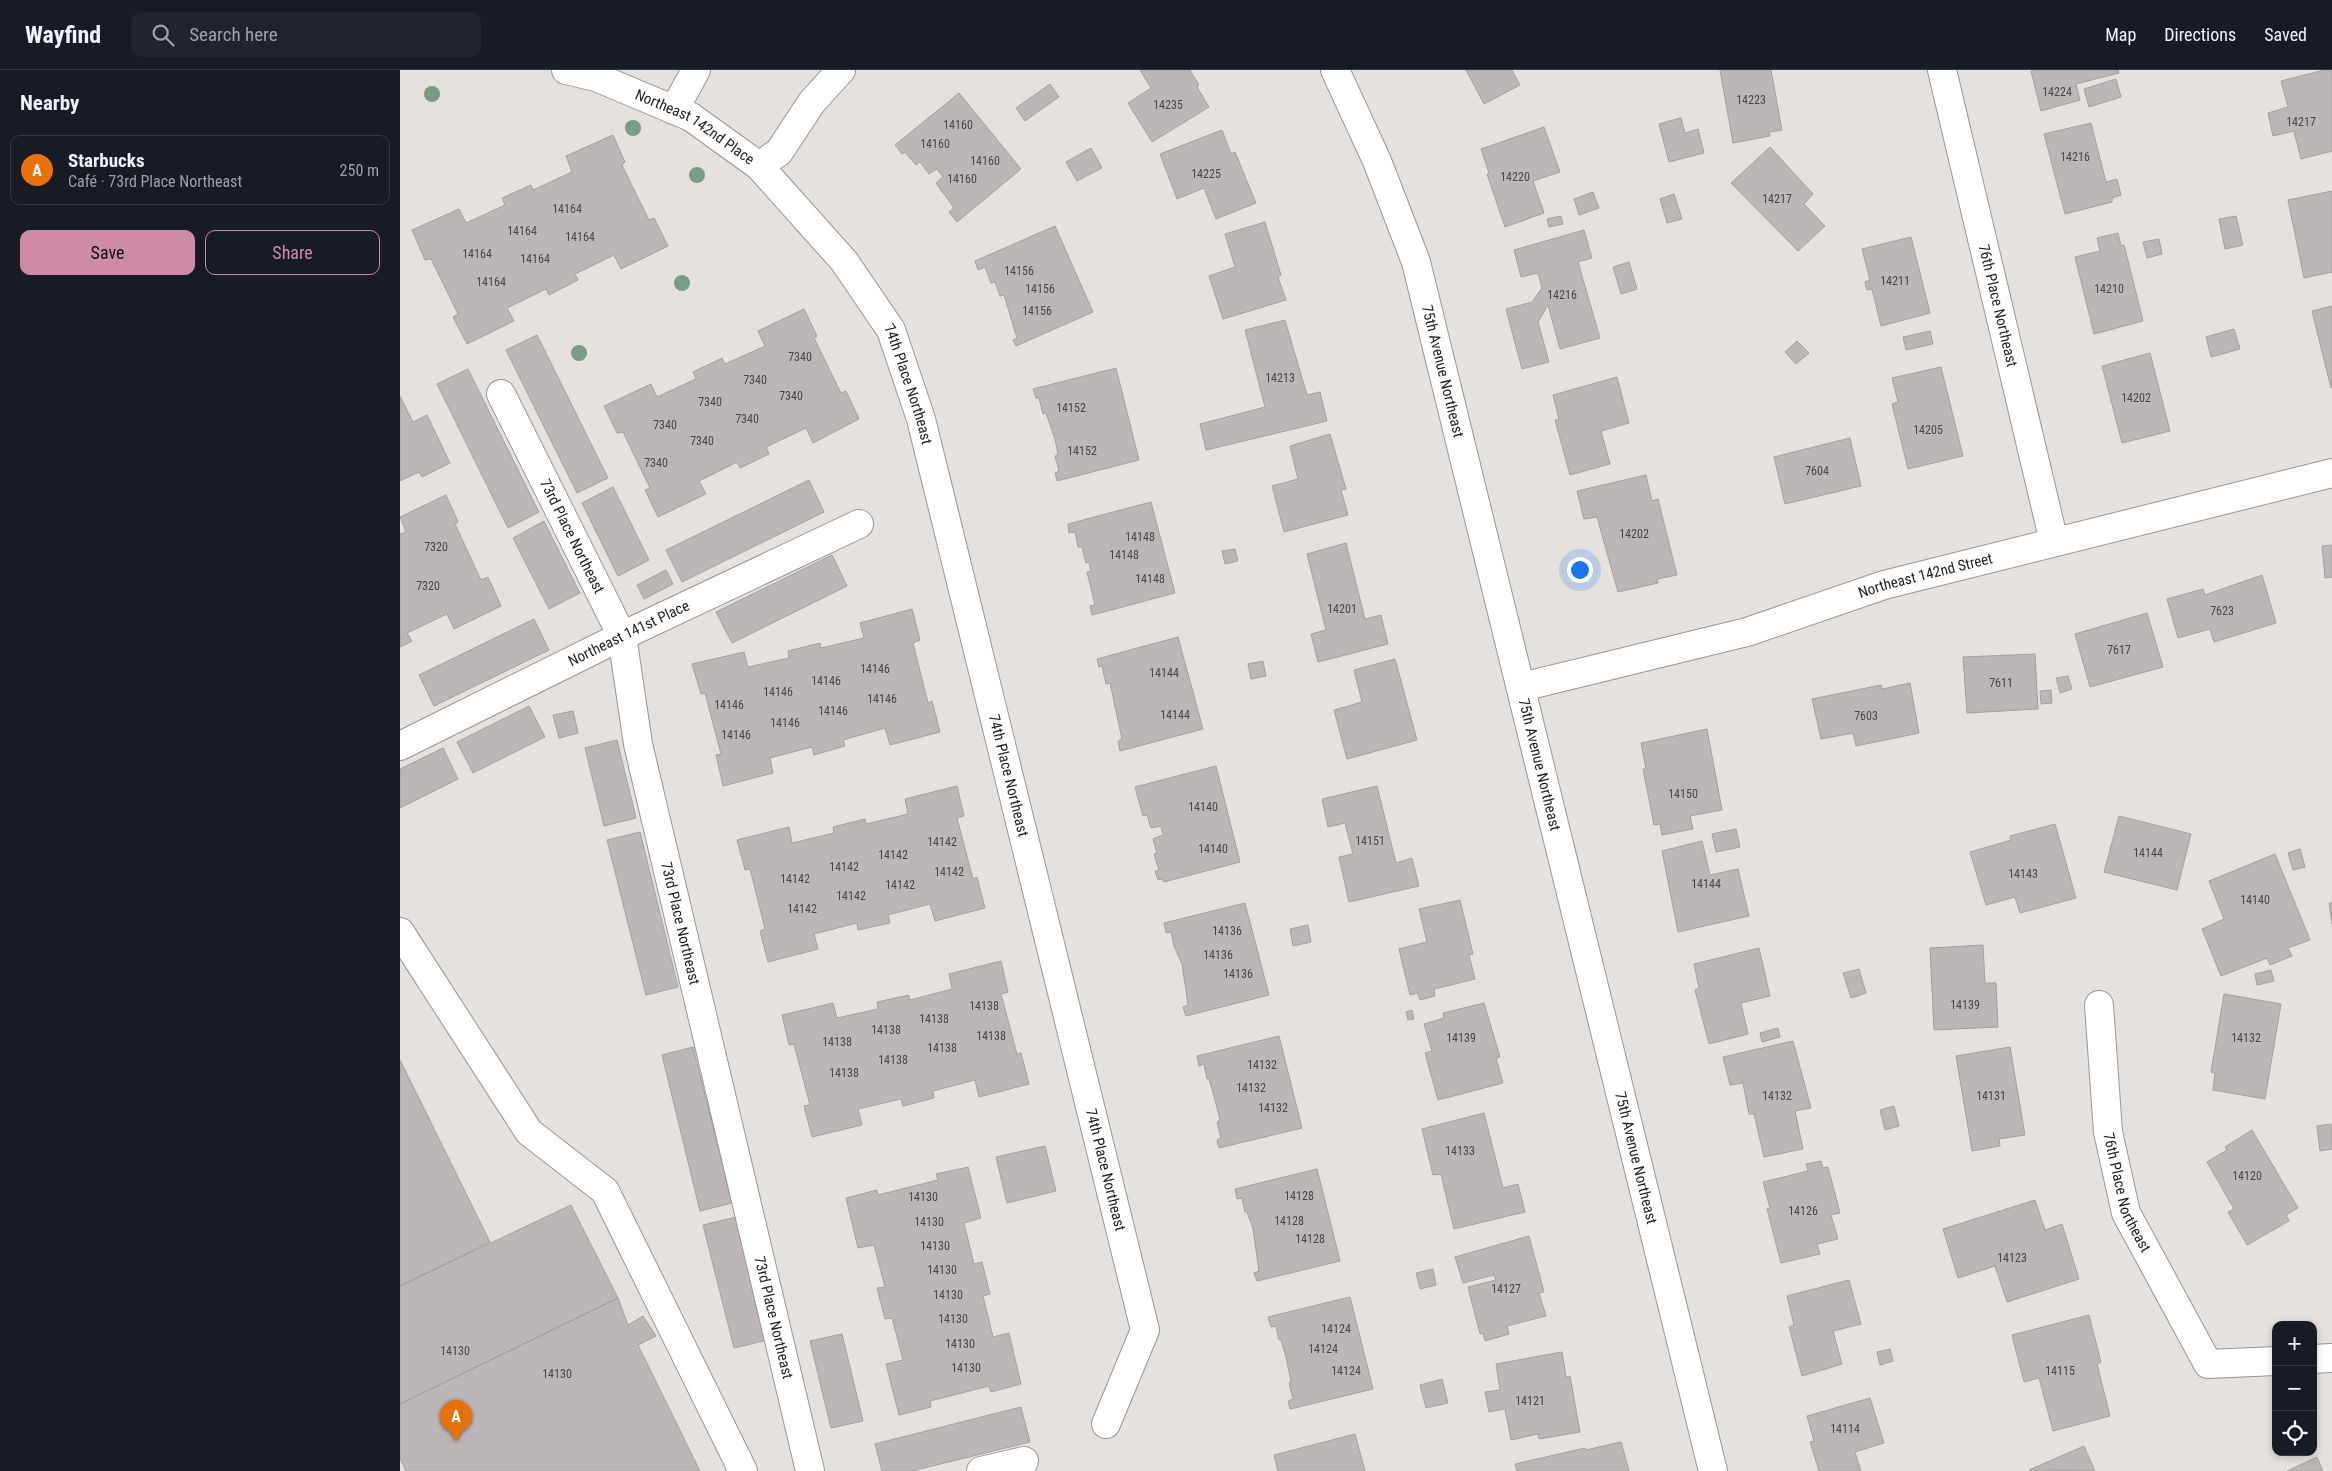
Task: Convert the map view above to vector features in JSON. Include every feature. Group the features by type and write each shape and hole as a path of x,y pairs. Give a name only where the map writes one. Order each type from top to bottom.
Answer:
{"street":[{"name":"Northeast 142nd Place","path":"566,70 596,77 691,117 758,166 779,152 812,102 841,70"},
{"path":"674,110 696,70"},
{"name":"75th Avenue Northeast","path":"1335,70 1377,161 1416,262 1522,687 1713,1471"},
{"name":"76th Place Northeast","path":"1942,70 2054,542"},
{"name":"74th Place Northeast","path":"758,166 844,261 891,330 921,419 1145,1330 1106,1424"},
{"name":"73rd Place Northeast","path":"501,394 622,636 638,744 810,1471"},
{"name":"Northeast 142nd Street","path":"1522,687 1747,632 1884,585 2332,473"},
{"name":"Northeast 141st Place","path":"400,746 622,636 859,524"},
{"path":"400,932 529,1132 605,1191 743,1471"},
{"name":"76th Place Northeast","path":"2099,1005 2108,1132 2126,1213 2208,1364 2272,1361"},
{"path":"2317,1359 2332,1358"},
{"path":"981,1471 1024,1461"}],"building":[{"path":"1140,70 1190,70 1199,85 1197,87 1209,107 1152,142 1128,103 1151,88"},
{"path":"1466,70 1512,70 1520,85 1484,104"},
{"path":"1720,70 1771,70 1782,130 1769,132 1770,136 1733,143"},
{"path":"2118,70 2119,73 2076,84 2080,100 2041,111 2031,71"},
{"path":"2324,70 2331,70 2332,74 2332,151 2301,159 2294,131 2273,136 2268,113 2288,107 2281,81"},
{"path":"2116,79 2121,97 2089,107 2084,89"},
{"path":"1050,84 1059,97 1025,121 1016,108"},
{"path":"959,93 1021,169 957,222 949,212 954,208 936,183 943,177 937,169 929,174 920,162 916,165 905,152 902,154 895,145"},
{"path":"1681,118 1685,133 1698,129 1704,153 1669,162 1659,124"},
{"path":"2091,123 2106,182 2117,179 2121,195 2112,198 2112,202 2065,214 2044,134"},
{"path":"1544,127 1560,172 1533,181 1544,213 1505,227 1487,174 1489,173 1481,149"},
{"path":"1222,130 1231,154 1235,152 1256,203 1216,219 1204,188 1177,199 1160,154"},
{"path":"613,135 625,162 622,165 649,220 654,218 668,246 621,269 614,255 575,274 578,280 549,295 546,289 507,308 514,321 467,344 453,317 458,314 431,259 425,260 412,230 459,209 466,223 505,205 502,198 531,185 533,190 572,172 566,156"},
{"path":"1770,147 1813,194 1804,204 1825,226 1798,251 1731,183"},
{"path":"1091,148 1102,168 1077,181 1066,162"},
{"path":"2332,191 2332,272 2304,278 2288,200"},
{"path":"1593,192 1599,208 1579,215 1574,199"},
{"path":"1674,194 1682,219 1667,223 1660,199"},
{"path":"1561,216 1563,224 1549,227 1547,219"},
{"path":"2236,216 2243,245 2225,249 2219,219"},
{"path":"1265,222 1281,275 1278,277 1286,300 1223,319 1209,276 1235,267 1225,234"},
{"path":"1055,226 1093,312 1016,346 1013,340 1017,338 1004,295 1000,296 995,282 991,283 985,267 978,270 975,261"},
{"path":"1584,230 1592,258 1578,262 1600,338 1560,349 1548,305 1538,322 1549,362 1522,369 1506,309 1532,302 1542,288 1538,273 1521,277 1514,250"},
{"path":"2118,233 2121,246 2124,245 2143,321 2094,334 2075,257 2100,251 2097,238"},
{"path":"1911,237 1930,313 1881,326 1872,289 1867,290 1865,282 1870,280 1862,249"},
{"path":"2159,239 2162,254 2147,258 2143,242"},
{"path":"1629,262 1637,289 1621,294 1613,267"},
{"path":"2332,306 2332,388 2331,388 2312,311"},
{"path":"804,309 817,336 814,338 841,393 846,391 859,419 813,443 806,428 766,447 769,454 740,468 737,462 699,481 706,494 658,517 645,490 650,488 623,432 617,433 604,406 651,384 657,397 696,379 693,372 722,358 725,364 765,346 758,331"},
{"path":"1285,320 1307,395 1320,392 1327,421 1206,450 1200,424 1265,407 1245,330"},
{"path":"2234,329 2240,349 2211,357 2206,337"},
{"path":"1930,331 1933,344 1906,350 1903,337"},
{"path":"537,335 608,478 577,493 506,350"},
{"path":"1797,341 1809,353 1796,364 1785,352"},
{"path":"2150,353 2170,431 2122,443 2102,366"},
{"path":"1941,367 1963,456 1908,469 1892,404 1898,402 1892,378"},
{"path":"1116,368 1139,460 1057,481 1055,473 1059,471 1055,456 1058,455 1055,439 1046,413 1043,414 1039,398 1036,398 1033,389"},
{"path":"468,369 539,512 508,528 437,384"},
{"path":"1617,377 1629,423 1601,431 1610,464 1570,475 1555,420 1559,419 1553,395"},
{"path":"400,396 413,422 427,415 450,463 422,477 419,472 400,481"},
{"path":"1330,434 1346,489 1341,490 1348,515 1284,532 1272,486 1298,479 1290,446"},
{"path":"1850,438 1861,486 1785,504 1774,457"},
{"path":"1646,475 1652,501 1658,499 1677,575 1657,579 1658,583 1618,592 1597,517 1584,519 1577,491"},
{"path":"809,480 824,512 682,582 666,550"},
{"path":"613,487 649,560 618,576 582,503"},
{"path":"446,495 458,522 455,524 481,580 488,577 501,606 454,629 447,614 407,633 412,641 400,647 400,534 406,532 400,517"},
{"path":"1151,502 1175,593 1092,615 1090,606 1095,605 1087,572 1091,571 1089,562 1086,563 1082,547 1078,547 1075,532 1069,533 1068,524"},
{"path":"544,521 580,593 549,609 513,538"},
{"path":"1346,543 1365,619 1381,615 1388,644 1318,662 1311,634 1326,630 1307,554"},
{"path":"2332,545 2332,577 2325,578 2322,546"},
{"path":"1235,549 1238,561 1225,564 1222,551"},
{"path":"832,555 847,586 732,643 716,612"},
{"path":"666,570 673,584 644,599 637,585"},
{"path":"2262,575 2276,623 2214,642 2210,629 2178,638 2167,599 2203,589 2205,595"},
{"path":"912,609 920,640 913,643 928,703 932,701 940,732 890,745 885,728 843,740 845,746 814,755 812,747 770,758 773,773 723,786 716,755 721,754 705,693 701,694 692,664 744,652 748,667 789,658 788,651 820,643 821,648 864,638 860,623"},
{"path":"2147,613 2163,667 2090,687 2075,634"},
{"path":"534,619 549,650 434,706 419,675"},
{"path":"1178,637 1203,729 1120,751 1118,741 1122,739 1110,683 1106,684 1102,666 1099,667 1097,659"},
{"path":"2035,654 2038,709 1967,713 1963,657"},
{"path":"1395,659 1417,740 1347,759 1334,710 1362,702 1354,670"},
{"path":"1263,661 1266,676 1251,679 1248,664"},
{"path":"2068,676 2072,689 2060,693 2056,678"},
{"path":"1910,683 1919,733 1856,746 1853,733 1821,739 1812,699 1881,685 1882,689"},
{"path":"2051,690 2052,703 2041,704 2040,691"},
{"path":"529,706 545,737 473,773 457,742"},
{"path":"573,711 578,733 559,738 553,715"},
{"path":"1707,729 1722,810 1690,816 1693,829 1662,835 1660,824 1654,825 1643,769 1646,769 1641,743"},
{"path":"617,740 636,818 604,826 585,748"},
{"path":"443,748 458,779 400,808 400,769"},
{"path":"1216,766 1240,862 1164,882 1162,879 1158,880 1155,871 1159,870 1154,854 1157,853 1153,839 1163,835 1161,826 1151,828 1147,815 1143,816 1135,787"},
{"path":"957,786 964,816 957,818 973,879 977,877 985,908 935,921 930,904 888,915 890,923 858,930 857,923 814,934 818,949 768,962 760,931 765,929 750,869 745,870 737,840 789,827 792,843 834,833 833,827 865,819 866,824 908,814 905,799"},
{"path":"1377,786 1396,863 1412,858 1419,886 1349,902 1339,857 1353,854 1345,823 1328,827 1322,799"},
{"path":"2119,816 2191,834 2177,890 2104,872"},
{"path":"2055,824 2076,898 2020,913 2015,897 1986,905 1970,852 2011,840 2010,836"},
{"path":"1736,829 1740,847 1716,852 1712,834"},
{"path":"640,832 678,987 646,995 607,840"},
{"path":"1702,841 1710,875 1738,869 1749,916 1678,932 1662,851"},
{"path":"2300,849 2305,867 2293,870 2288,853"},
{"path":"2275,854 2310,940 2288,948 2292,956 2270,965 2267,958 2221,976 2202,929 2224,919 2209,881"},
{"path":"1460,900 1473,954 1469,955 1475,979 1434,989 1435,996 1420,1000 1418,993 1410,995 1399,949 1427,942 1419,909"},
{"path":"1245,903 1269,995 1186,1016 1183,1007 1188,1005 1182,964 1174,946 1171,932 1166,933 1164,923"},
{"path":"2329,903 2332,903 2332,924"},
{"path":"1308,925 1311,942 1293,946 1290,929"},
{"path":"1983,945 1985,983 1996,983 1998,1027 1934,1030 1930,948"},
{"path":"1759,948 1770,996 1741,1003 1748,1034 1709,1044 1695,990 1699,988 1694,964"},
{"path":"1001,961 1008,992 1001,994 1017,1054 1021,1053 1029,1084 979,1097 975,1080 933,1091 934,1098 903,1106 901,1099 858,1109 862,1125 812,1137 804,1106 810,1105 794,1044 789,1045 782,1015 833,1003 837,1018 878,1009 877,1002 909,995 910,1000 952,989 949,974"},
{"path":"1859,969 1866,993 1851,998 1843,973"},
{"path":"2271,970 2274,981 2257,985 2255,974"},
{"path":"2224,994 2281,1004 2265,1099 2213,1090 2215,1073 2211,1072"},
{"path":"1484,1003 1500,1057 1496,1058 1503,1083 1438,1100 1425,1053 1432,1051 1424,1024 1444,1018 1443,1013"},
{"path":"1412,1010 1414,1019 1408,1020 1406,1012"},
{"path":"1778,1028 1780,1037 1762,1042 1760,1033"},
{"path":"1279,1036 1302,1128 1219,1148 1217,1140 1221,1138 1217,1122 1220,1120 1204,1064 1199,1066 1197,1056"},
{"path":"1793,1041 1811,1108 1795,1111 1803,1149 1764,1157 1754,1114 1749,1114 1743,1083 1730,1085 1723,1057"},
{"path":"693,1047 732,1203 700,1211 662,1055"},
{"path":"2010,1047 2025,1135 1999,1139 2000,1146 1972,1151 1956,1056"},
{"path":"400,1060 490,1242 400,1286"},
{"path":"1894,1106 1899,1126 1885,1130 1880,1110"},
{"path":"1484,1113 1503,1188 1518,1184 1525,1212 1454,1229 1441,1174 1433,1175 1422,1129"},
{"path":"2331,1124 2332,1149 2320,1151 2317,1126"},
{"path":"2252,1130 2298,1208 2286,1215 2289,1221 2247,1245 2228,1212 2234,1209 2207,1162 2227,1150 2225,1147"},
{"path":"1045,1146 1056,1191 1007,1203 996,1157"},
{"path":"1821,1161 1823,1168 1828,1167 1840,1213 1831,1215 1838,1239 1817,1244 1820,1254 1781,1263 1767,1209 1770,1208 1763,1182 1808,1171 1806,1164"},
{"path":"968,1167 981,1218 964,1223 974,1264 982,1262 990,1294 983,1296 993,1337 1009,1333 1021,1384 991,1392 989,1386 930,1401 931,1407 899,1415 886,1364 903,1360 892,1318 885,1319 877,1288 885,1287 874,1245 858,1248 846,1198 877,1190 878,1195 938,1180 936,1174"},
{"path":"1317,1169 1340,1261 1257,1281 1254,1273 1259,1271 1253,1229 1247,1212 1245,1212 1242,1198 1237,1199 1235,1189"},
{"path":"2035,1200 2045,1230 2062,1224 2079,1279 2007,1302 1995,1266 1958,1278 1943,1229"},
{"path":"571,1205 618,1298 400,1404 400,1286"},
{"path":"736,1217 767,1340 734,1348 703,1225"},
{"path":"1529,1236 1544,1292 1539,1293 1546,1316 1507,1326 1509,1334 1485,1341 1483,1333 1480,1334 1468,1287 1496,1280 1494,1275 1463,1283 1455,1257"},
{"path":"1433,1269 1436,1285 1420,1289 1416,1273"},
{"path":"1849,1280 1861,1324 1833,1331 1842,1364 1802,1376 1789,1327 1794,1325 1787,1296"},
{"path":"1350,1297 1373,1389 1290,1409 1288,1401 1293,1399 1286,1357 1276,1326 1271,1327 1268,1317"},
{"path":"618,1298 628,1325 643,1316 656,1336 638,1345 700,1471 406,1471 400,1459 400,1404"},
{"path":"2089,1315 2101,1362 2097,1364 2110,1416 2053,1431 2039,1378 2024,1382 2012,1335"},
{"path":"842,1334 863,1421 831,1428 810,1341"},
{"path":"1890,1349 1893,1361 1880,1365 1877,1352"},
{"path":"1562,1352 1566,1377 1570,1376 1580,1432 1539,1439 1538,1434 1511,1440 1505,1409 1489,1412 1485,1392 1500,1390 1496,1364"},
{"path":"1442,1379 1448,1403 1426,1408 1420,1385"},
{"path":"1870,1398 1884,1443 1855,1452 1861,1471 1819,1471 1810,1442 1814,1441 1807,1416"},
{"path":"1021,1407 1030,1442 912,1471 882,1471 875,1444"},
{"path":"1355,1434 1365,1471 1278,1471 1274,1455"},
{"path":"1621,1442 1629,1471 1517,1471 1515,1464 1585,1448 1586,1450"},
{"path":"2084,1446 2095,1471 2029,1470"},
{"path":"2317,1457 2323,1471 2287,1471"}],"place":[{"name":"Starbucks","path":"456,1441"}]}
